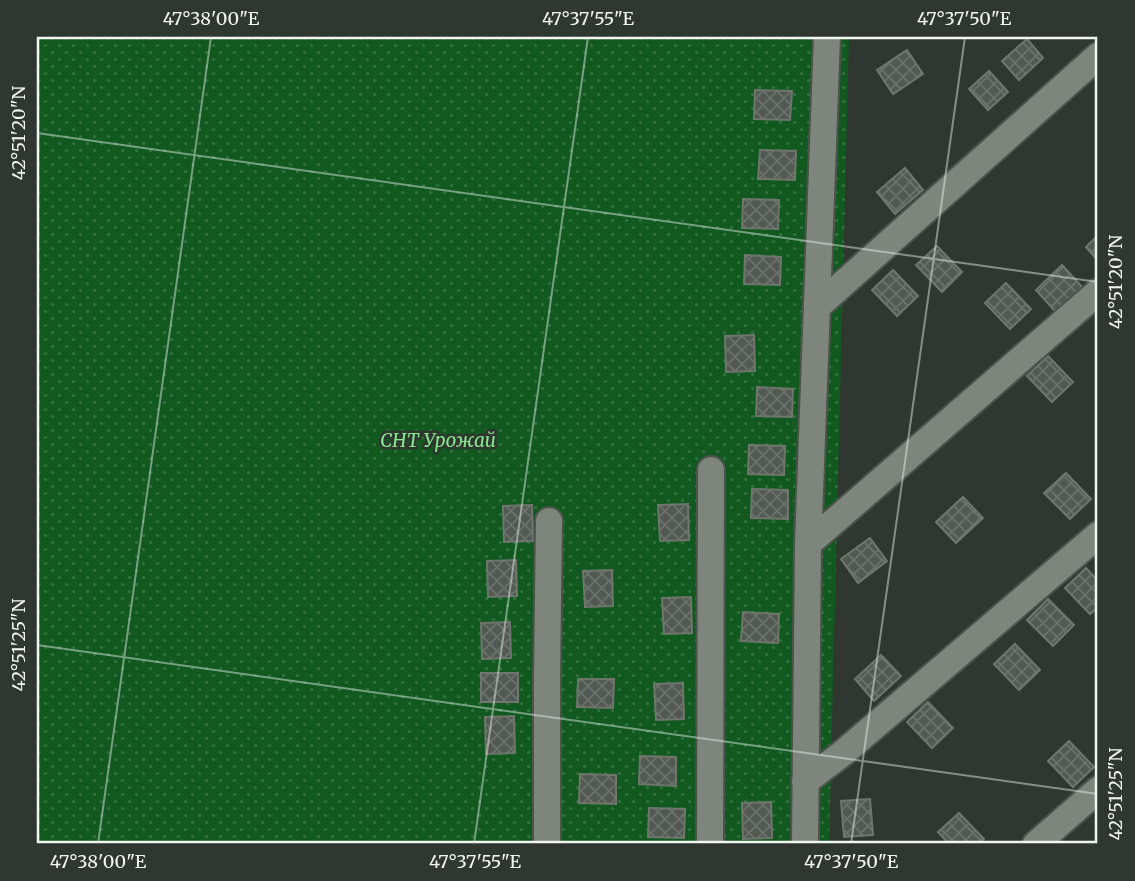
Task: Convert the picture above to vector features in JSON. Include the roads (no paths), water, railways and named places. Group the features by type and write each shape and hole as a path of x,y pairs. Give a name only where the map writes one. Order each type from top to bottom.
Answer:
{"street":[{"path":"805,844 808,544 827,37"},
{"path":"817,307 1098,56"},
{"path":"808,544 1098,292"},
{"path":"710,470 710,844"},
{"path":"547,844 550,522"},
{"path":"805,782 843,753 1098,535"},
{"path":"1036,844 1098,790"}],"park label":[{"name":"СНТ Урожай","path":"438,440"}]}
